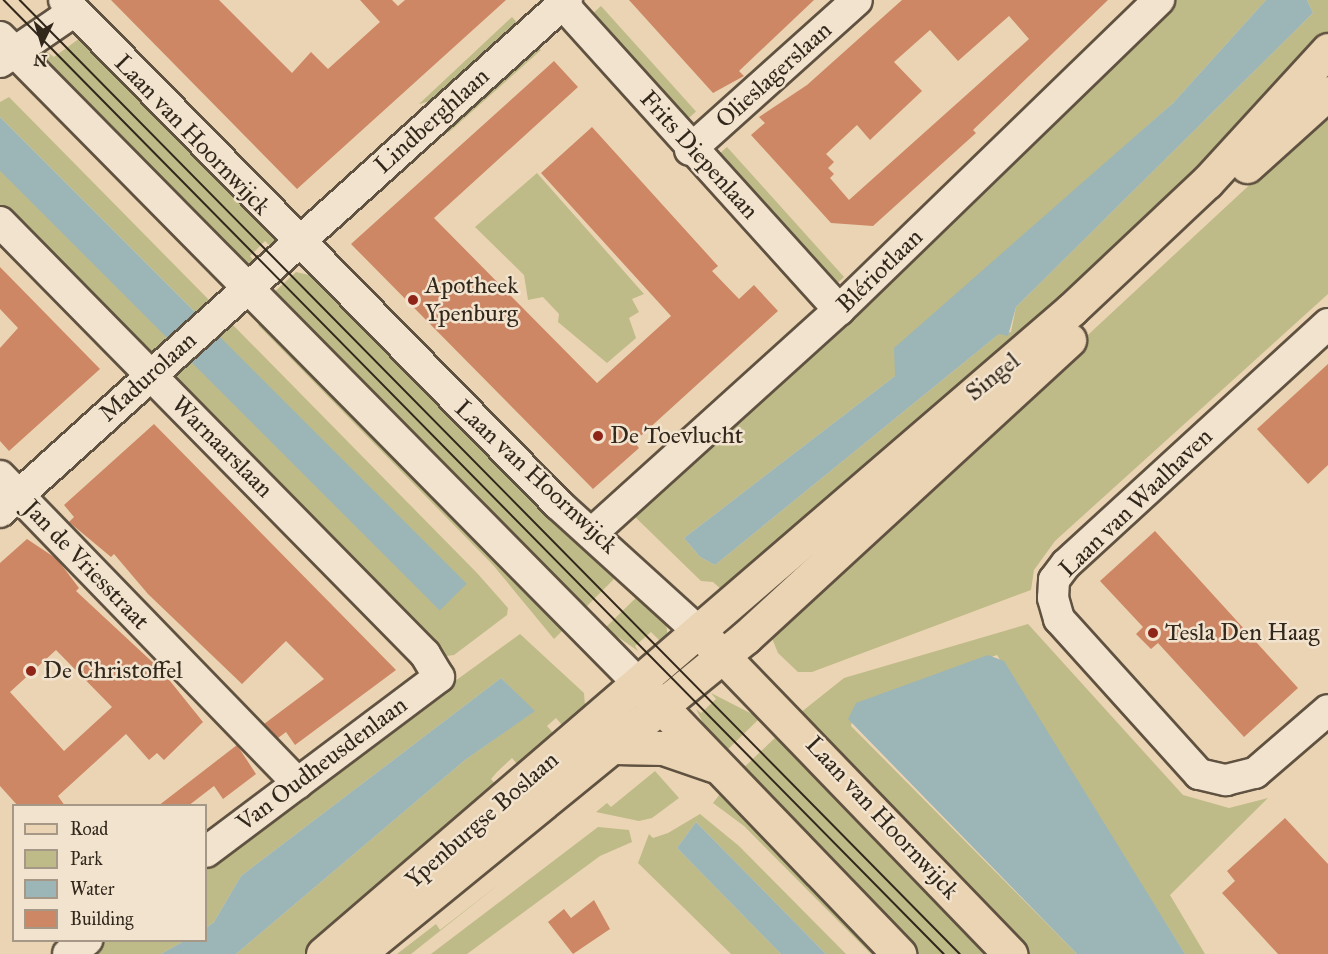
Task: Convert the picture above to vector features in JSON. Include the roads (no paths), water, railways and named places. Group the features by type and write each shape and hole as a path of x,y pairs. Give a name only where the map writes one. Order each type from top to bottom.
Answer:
{"main road":[{"name":"Singel","path":"639,684 1071,309 1207,182 1328,50"},
{"name":"Singel","path":"662,707 724,656 1048,360 1328,93"},
{"name":"Laan van Hoornwijck","path":"699,632 1010,954"},
{"path":"639,684 899,954"},
{"name":"Ypenburgse Boslaan","path":"323,954 639,684"},
{"name":"Ypenburgse Boslaan","path":"358,954 662,707"},
{"path":"615,747 663,748 717,766"}],"street":[{"name":"Olieslagerslaan","path":"690,150 857,0"},
{"name":"Blériotlaan","path":"592,533 839,310 1159,0"},
{"name":"Frits Diepenlaan","path":"563,1 690,150 839,310"},
{"name":"Lindberghlaan","path":"296,242 563,1"},
{"path":"68,6 5,50 639,684"},
{"name":"Laan van Hoornwijck","path":"68,6 296,242 592,533 699,632"},
{"name":"Warnaarslaan","path":"0,222 159,368 425,654 439,677"},
{"name":"Madurolaan","path":"6,494 159,368 247,290 296,242"},
{"name":"Laan van Waalhaven","path":"1328,324 1066,564 1054,580 1053,598 1059,620 1199,774 1226,780 1255,772 1328,710"},
{"name":"Jan de Vriesstraat","path":"6,494 298,783"},
{"name":"Van Oudheusdenlaan","path":"207,851 439,677"},
{"path":"68,954 84,942"}],"water":[{"path":"1266,0 1307,0 1313,13 1016,307 1008,336 999,334 715,565 700,557 684,538 895,376 894,348 1173,103"},
{"path":"0,117 467,584 440,611 0,171"},
{"path":"988,655 1004,661 1185,954 1077,954 848,719 856,703"},
{"path":"501,678 535,711 465,760 236,954 161,954 182,942 207,942 207,927 214,922 241,876"},
{"path":"696,822 826,954 781,954 677,848"}],"tram line":[{"path":"4,0 944,954"},
{"path":"20,0 960,954"}],"place":[{"name":"Apotheek Ypenburg","path":"413,300"},
{"name":"De Toevlucht","path":"598,436"},
{"name":"Tesla Den Haag","path":"1153,633"},
{"name":"De Christoffel","path":"31,671"}]}
